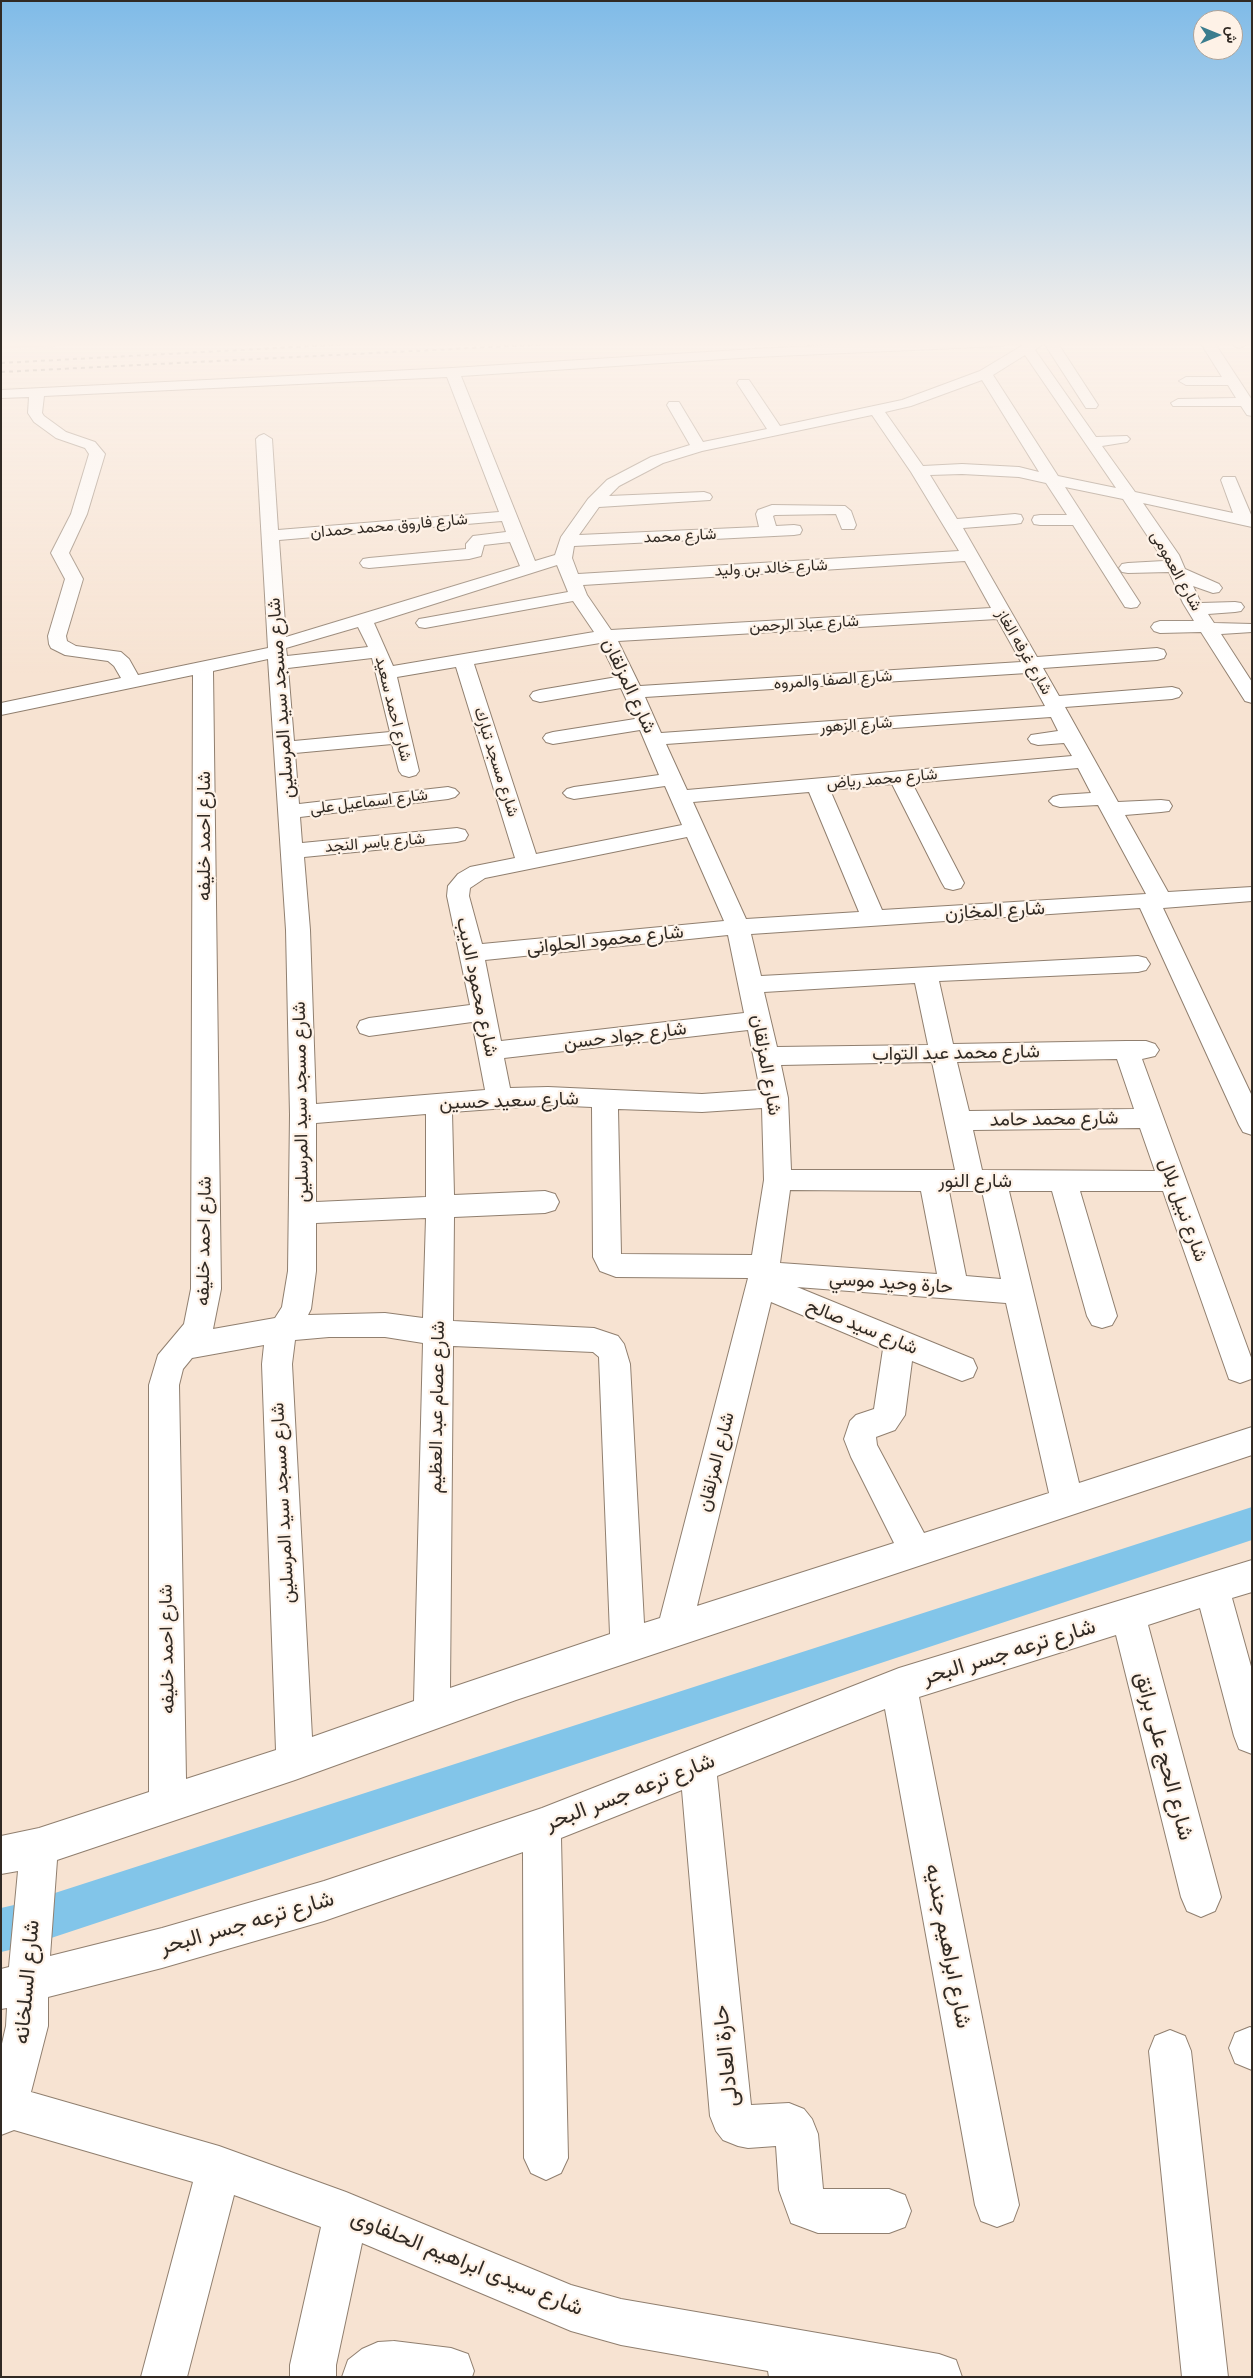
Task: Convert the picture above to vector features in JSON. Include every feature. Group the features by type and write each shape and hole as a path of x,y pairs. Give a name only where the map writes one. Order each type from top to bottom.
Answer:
{"street":[{"path":"97,453 78,514 60,552 61,558 72,571 74,579 57,636 58,644 72,651 114,656 122,662 132,681"},
{"name":"شارع مسجد سيد المرسلين","path":"265,453 277,653 298,930 303,1115 300,1292 296,1309 284,1329 278,1347 277,1364 295,1762"},
{"path":"483,453 529,568"},
{"path":"425,623 569,568 594,502 613,484 632,473 677,453"},
{"name":"شارع غرفه الغاز","path":"906,453 952,524 1112,811 1155,901 1252,1125"},
{"path":"1036,453 1131,603"},
{"name":"شارع العمومى","path":"1101,453 1131,497 1196,609 1250,692"},
{"path":"919,471 993,470 1052,478 1131,497 1248,521"},
{"path":"1229,480 1248,521"},
{"path":"594,502 704,497"},
{"path":"769,531 764,514 772,510 839,509 843,511 848,525"},
{"name":"شارع فاروق محمد حمدان","path":"270,536 508,516"},
{"path":"952,524 1015,520"},
{"path":"1040,520 1078,520"},
{"name":"شارع محمد","path":"569,568 769,531 794,530"},
{"path":"370,564 469,554 475,552 475,544 479,540 516,536"},
{"name":"شارع خالد بن وليد","path":"569,568 970,556"},
{"path":"277,653 364,620 529,568 569,568"},
{"name":"شارع المزلقان","path":"569,568 606,636 651,731 738,927 775,1098 778,1180 764,1275 674,1631"},
{"path":"1128,568 1177,577 1213,588"},
{"path":"1196,609 1235,607"},
{"name":"شارع عباد الرحمن","path":"386,673 606,636 1001,613"},
{"name":"شارع احمد سعيد","path":"364,620 380,651 409,771"},
{"path":"1160,627 1247,628"},
{"path":"1,709 203,666 277,653 380,651"},
{"name":"شارع الصفا والمروه","path":"540,696 630,687 1032,665 1157,654"},
{"name":"شارع مسجد تبارك","path":"464,661 528,863"},
{"name":"شارع احمد خليفه","path":"168,1803 164,1385 170,1364 198,1329 206,1289 203,666"},
{"path":"1012,700 1053,703 1172,693"},
{"name":"شارع الزهور","path":"553,738 1053,703"},
{"path":"1038,739 1070,736"},
{"path":"285,748 402,737"},
{"path":"1052,777 1089,769"},
{"name":"شارع محمد رياض","path":"574,793 676,788 817,785 899,778 1089,769"},
{"path":"899,778 953,883"},
{"path":"817,785 874,919"},
{"name":"شارع اسماعيل على","path":"290,812 448,793"},
{"path":"1060,800 1112,811 1164,813"},
{"path":"528,863 694,829"},
{"name":"شارع ياسر النجد","path":"292,851 457,836"},
{"name":"شارع محمود الديب","path":"499,1098 484,1012 458,896 459,886 478,872 528,863"},
{"name":"شارع المخازن","path":"738,927 1252,894"},
{"name":"شارع محمود الحلوانى","path":"472,953 738,927"},
{"path":"751,985 925,974 1138,964"},
{"path":"925,974 958,1121 982,1181 1019,1292 1067,1502"},
{"path":"369,1026 484,1012"},
{"name":"شارع جواد حسن","path":"490,1051 759,1020"},
{"name":"شارع محمد عبد التواب","path":"766,1056 1136,1050"},
{"name":"شارع نبيل بلال","path":"1136,1050 1150,1118 1240,1370"},
{"name":"شارع سعيد حسين","path":"303,1115 439,1102 548,1096 702,1102 775,1098"},
{"name":"حارة وحيد موسي","path":"605,1099 607,1257 610,1263 616,1265 1019,1292"},
{"name":"شارع عصام عبد العظيم","path":"432,1711 440,1205 439,1102"},
{"name":"شارع محمد حامد","path":"958,1121 1150,1118"},
{"name":"شارع النور","path":"778,1180 1173,1181"},
{"path":"933,1181 954,1287"},
{"path":"1063,1181 1102,1316"},
{"path":"302,1213 440,1205 545,1202"},
{"name":"شارع سيد صالح","path":"764,1275 899,1342 962,1368"},
{"path":"185,1347 284,1329 329,1325 385,1325 438,1333 594,1340 608,1345 613,1353 615,1364 628,1646"},
{"path":"899,1342 889,1415 884,1420 867,1426 861,1431 860,1439 862,1447 916,1552"},
{"path":"1,1855 38,1860 168,1803 295,1762 432,1711 1252,1441"},
{"name":"شارع ترعه جسر البحر","path":"20,1976 162,1948 324,1901 542,1827 899,1686 1252,1576"},
{"path":"1212,1588 1252,1736"},
{"name":"شارع الحج على برانق","path":"1128,1615 1201,1897"},
{"name":"شارع ابراهيم جنديه","path":"899,1686 997,2205"},
{"name":"حارة العادلى","path":"698,1766 731,2116 738,2125 748,2127 789,2124 797,2134 801,2190 807,2207 818,2211 888,2211"},
{"path":"542,1827 546,2158"},
{"name":"شارع السلخانه","path":"4,2110 26,2026 20,1976 38,1860"},
{"path":"1170,2051 1205,2377"},
{"name":"شارع سيدى ابراهيم الحلفاوى","path":"4,2110 219,2168 346,2214 572,2308 621,2322 791,2364 939,2377"},
{"path":"164,2377 219,2168"},
{"path":"314,2377 313,2365 346,2214"},
{"path":"365,2377 378,2365 394,2364 451,2371"}],"waterway":[{"path":"1,1930 27,1924 1252,1523"}]}
